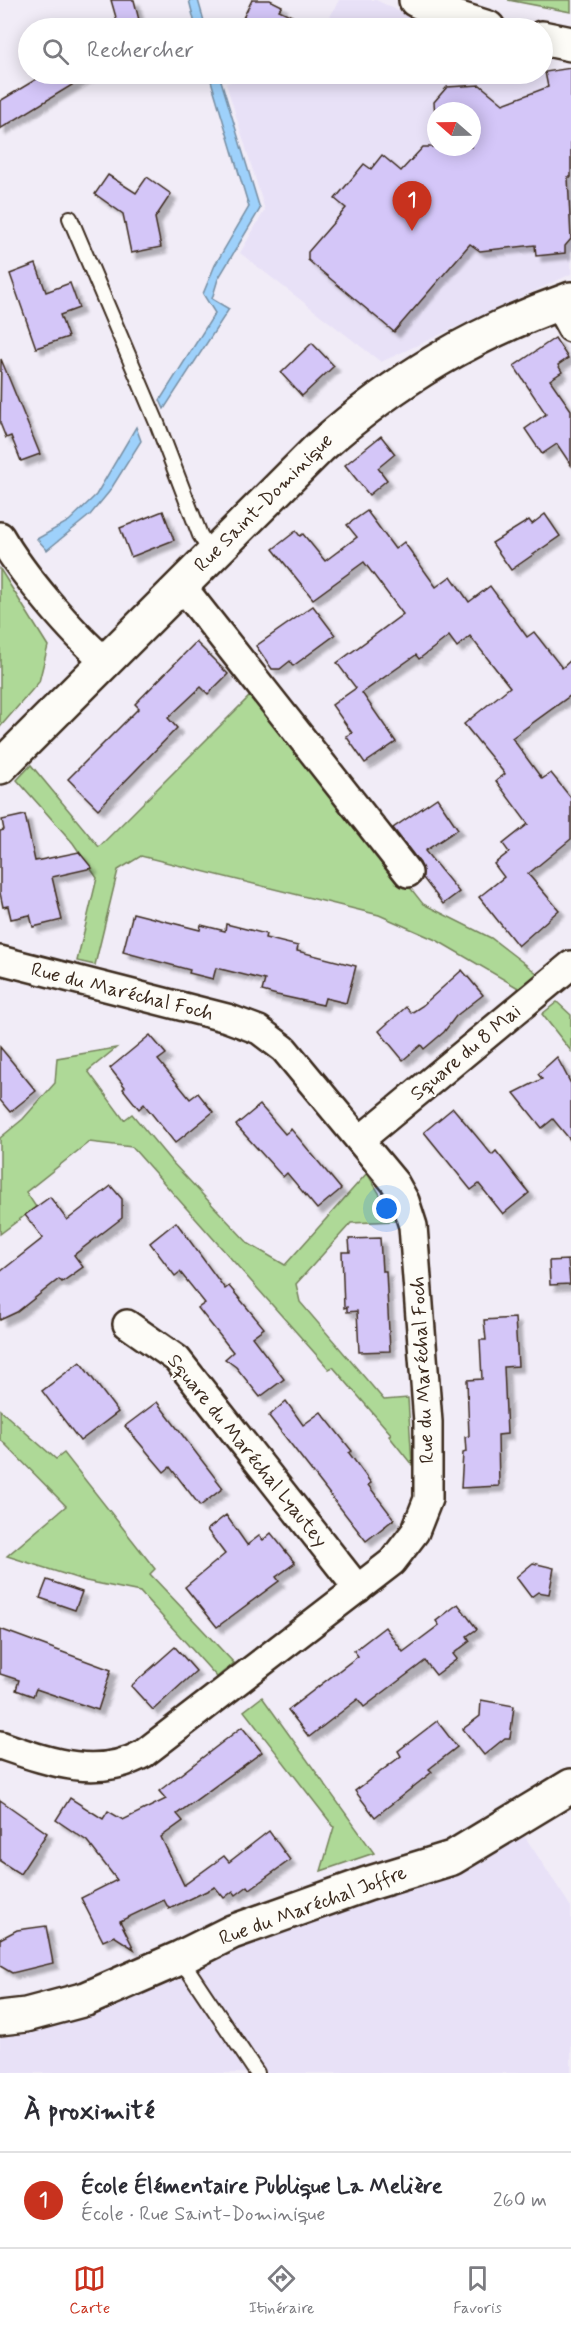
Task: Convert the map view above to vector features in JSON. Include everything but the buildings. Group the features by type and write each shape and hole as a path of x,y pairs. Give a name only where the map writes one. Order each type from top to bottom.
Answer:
{"street":[{"path":"416,0 455,18"},
{"path":"553,40 571,44"},
{"name":"Rue Saint-Dominique","path":"0,767 212,554 354,416 437,358 474,340 567,310"},
{"path":"0,536 11,554 87,646 105,661"},
{"path":"181,585 408,873"},
{"name":"Rue du Maréchal Foch","path":"0,960 227,1018 259,1030 284,1049 360,1140 395,1183 405,1201 413,1226 428,1422 429,1481 428,1499 415,1532 392,1562 143,1754 128,1762 111,1766 74,1766 38,1758 0,1745"},
{"name":"Square du 8 Mai","path":"360,1140 571,965"},
{"name":"Square du Maréchal Lyautey","path":"127,1324 177,1359 358,1589"},
{"name":"Rue du Maréchal Joffre","path":"0,2018 26,2015 86,1999 180,1958 232,1932 367,1884 452,1858 560,1792"}],"lane":[{"path":"70,218 157,423 200,535 212,554"},
{"path":"180,1958 257,2073"}],"shaded area":[{"path":"339,0 376,0 413,18 329,18"},
{"path":"571,69 571,274 381,362 240,253 265,210 226,84 553,84 553,72"},
{"path":"514,1820 571,1907 571,2073 0,2073 0,2017"}],"green space":[{"path":"508,0 571,0 571,12"},
{"path":"0,569 48,646 39,682 0,727"},
{"path":"255,691 423,904 491,938 538,974 520,989 438,941 379,915 141,856 118,870 95,965 77,961 97,878 73,843 17,780 31,765 99,847"},
{"path":"557,1002 571,1015 571,1051 542,1014"},
{"path":"116,1048 88,1071 124,1120 132,1114 171,1161 249,1244 285,1265 367,1173 396,1221 351,1223 296,1284 300,1302 384,1400 408,1398 412,1465 389,1436 391,1434 333,1367 329,1369 132,1147 89,1142 26,1192 36,1207 0,1234 0,1138 23,1119 55,1083 57,1058"},
{"path":"0,1410 56,1459 64,1453 155,1569 150,1574 234,1663 217,1677 140,1592 86,1581 7,1556 66,1506 0,1439"},
{"path":"262,1697 374,1853 321,1871 334,1827 244,1711"}],"water":[{"path":"189,0 198,0 203,18 194,18"},
{"path":"212,84 222,84 260,209 218,279 212,299 229,309 164,409 160,400 215,313 203,294 215,265 249,207"},
{"path":"136,427 141,441 109,492 90,515 47,550 37,539 69,521 96,495"}],"place":[{"name":"École Élémentaire Publique La Melière","path":"412,231"}]}
